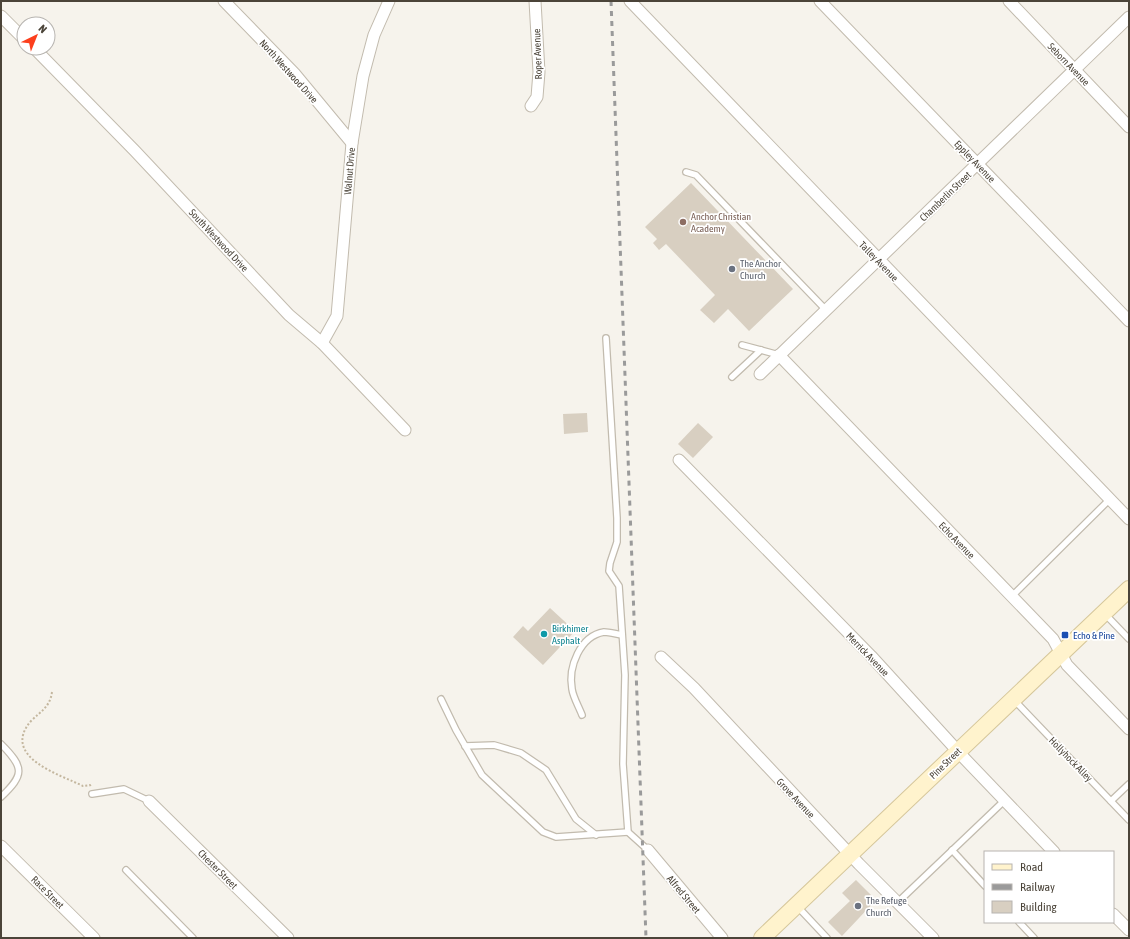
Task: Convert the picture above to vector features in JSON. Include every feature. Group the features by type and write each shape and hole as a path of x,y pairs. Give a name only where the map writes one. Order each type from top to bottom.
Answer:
{"main road":[{"name":"Pine Street","path":"762,938 1012,698 1129,589"}],"street":[{"name":"North Westwood Drive","path":"224,1 294,73 352,143"},
{"name":"Walnut Drive","path":"322,343 337,316 352,143 363,76 374,35 389,1"},
{"name":"Roper Avenue","path":"531,106 537,96 539,72 535,1"},
{"name":"Talley Avenue","path":"630,1 1129,519"},
{"name":"Eppley Avenue","path":"820,1 1129,321"},
{"name":"Seborn Avenue","path":"1009,1 1129,127"},
{"path":"1,16 16,30"},
{"name":"Chamberlin Street","path":"760,374 1129,18"},
{"name":"South Westwood Drive","path":"42,56 135,151 289,315 322,343 405,430"},
{"name":"Echo Avenue","path":"779,356 1053,639 1067,665 1129,729"},
{"name":"Merrick Avenue","path":"679,460 872,656 1053,851"},
{"name":"Grove Avenue","path":"661,656 694,688 850,854 933,938"},
{"name":"Chester Street","path":"149,801 288,938"},
{"name":"Race Street","path":"1,846 94,938"},
{"name":"Alfred Street","path":"648,850 722,938"},
{"path":"1114,915 1129,930"}],"lane":[{"path":"686,172 696,175 826,310"},
{"path":"606,338 617,518 617,542 609,571 619,586 625,676 623,764 628,832 648,850"},
{"path":"742,346 779,356"},
{"path":"732,377 761,350"},
{"path":"1011,597 1110,499"},
{"path":"1104,613 1129,639"},
{"path":"582,715 572,689 571,668 579,651 592,635 605,632 622,635"},
{"name":"Hollyhock Alley","path":"1012,698 1129,820"},
{"path":"441,699 482,775 543,832 556,836 628,832"},
{"path":"1,744 15,760 19,775 15,784 1,797"},
{"path":"466,746 494,745 521,752 546,770 576,819 596,834"},
{"path":"1111,801 1129,784"},
{"path":"92,794 124,789 149,801"},
{"path":"898,902 1005,800"},
{"path":"952,850 984,885"},
{"path":"126,870 193,938"},
{"path":"796,906 827,938"},
{"path":"1020,923 1034,938"}],"path":[{"path":"52,692 50,701 44,711 31,720 21,734 21,744 25,754 40,768 84,786 90,785 92,794"}],"building":[{"name":"The Anchor Church","path":"691,183 793,289 749,331 728,309 714,323 700,310 715,295 666,244 659,250 653,243 657,239 645,227"},
{"path":"587,413 588,432 564,434 563,414"},
{"path":"698,423 713,437 693,458 678,444"},
{"name":"Birkhimer Asphalt","path":"550,608 575,631 543,665 513,637 523,626 528,631"},
{"name":"The Refuge Church","path":"856,880 876,900 842,936 828,922 850,901 842,893"}],"railway":[{"path":"611,1 646,938"}],"place":[{"name":"Anchor Christian Academy","path":"683,222"},
{"name":"The Anchor Church","path":"732,269"},
{"name":"Birkhimer Asphalt","path":"544,634"},
{"name":"Echo & Pine","path":"1065,635"},
{"name":"The Refuge Church","path":"858,906"}]}
